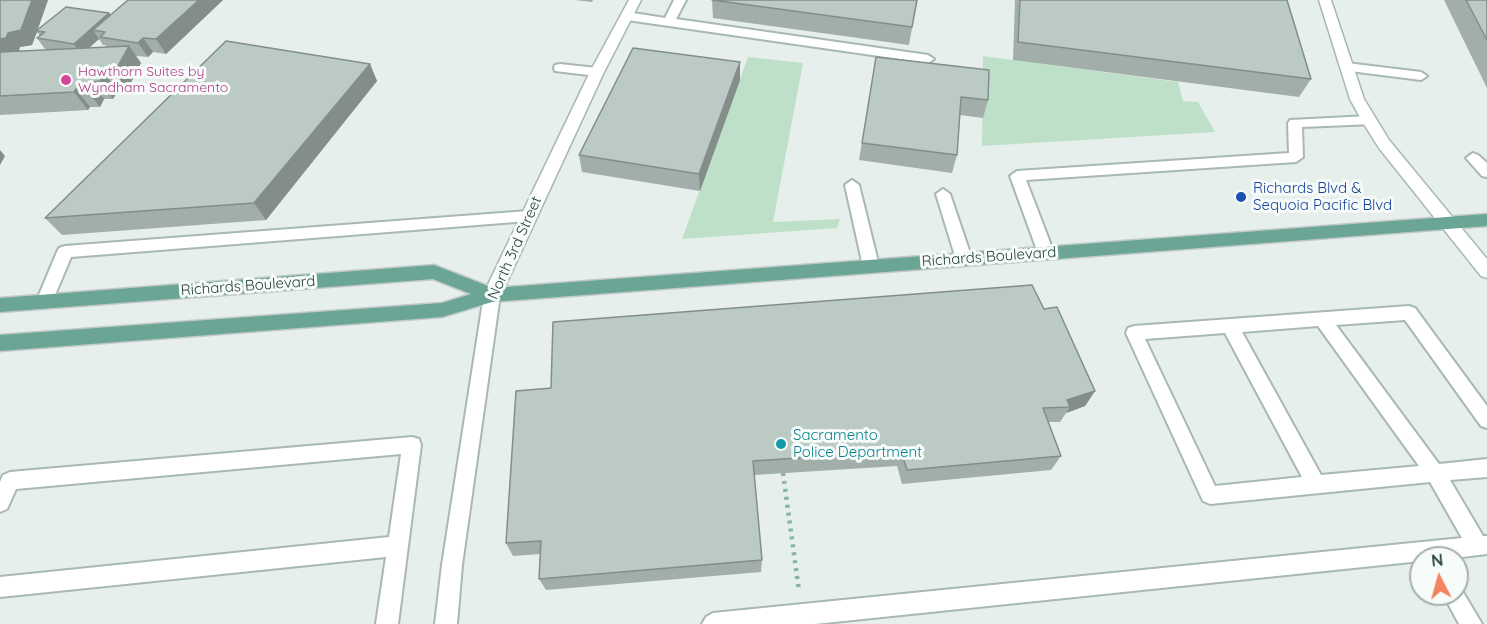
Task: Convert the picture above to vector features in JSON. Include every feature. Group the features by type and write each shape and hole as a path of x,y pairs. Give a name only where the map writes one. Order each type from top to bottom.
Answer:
{"main road":[{"name":"Richards Boulevard","path":"0,343 442,310 492,295 1487,219"},
{"name":"Richards Boulevard","path":"0,305 434,272 492,295"}],"street":[{"name":"North 3rd Street","path":"492,295 597,72 635,0"},
{"path":"1325,0 1357,99 1369,121 1384,144 1487,271"}],"lane":[{"path":"669,22 680,0"},
{"path":"627,16 928,59"},
{"path":"1347,67 1421,76"},
{"path":"560,68 597,72"},
{"path":"1046,253 1017,176 1296,157 1294,123 1369,121"},
{"path":"1473,158 1487,172"},
{"path":"852,185 870,266"},
{"path":"943,194 964,259"},
{"path":"45,302 65,252 528,216"},
{"name":"North 3rd Street","path":"446,624 452,566 492,295"},
{"path":"1487,420 1409,313 1134,333 1210,495 1487,468"},
{"path":"1322,319 1435,473 1482,546"},
{"path":"1230,326 1316,485"},
{"path":"0,503 10,481 412,445 387,624"},
{"path":"0,587 398,546"},
{"path":"713,624 1409,556"},
{"path":"1460,606 1471,624"}],"path":[{"path":"783,473 802,615"}],"green space":[{"path":"983,56 1178,82 1183,101 1198,102 1215,132 982,146"},
{"path":"748,57 803,63 773,222 840,219 837,228 682,239"}],"building":[{"path":"0,0 32,0 21,30 8,33 6,38 0,39"},
{"path":"128,0 199,0 156,39 143,38 138,43 100,37 105,32 93,30"},
{"path":"712,0 917,0 912,27"},
{"path":"1020,0 1287,0 1311,79 1018,42"},
{"path":"1466,0 1487,0 1487,40"},
{"path":"66,7 109,13 74,44 37,38 45,32 36,31"},
{"path":"226,41 370,64 254,203 45,218"},
{"path":"129,46 114,73 104,74 100,81 91,82 86,89 76,89 74,92 0,96 0,52"},
{"path":"633,48 740,62 699,174 579,155"},
{"path":"876,57 989,70 988,100 961,97 957,155 862,143"},
{"name":"Sacramento Police Department","path":"1032,285 1044,309 1057,307 1095,391 1067,400 1070,407 1043,408 1061,456 907,470 901,451 753,461 762,560 539,579 541,541 506,543 516,391 551,388 553,322"}],"place":[{"name":"Hawthorn Suites by Wyndham Sacramento","path":"66,80"},
{"name":"Richards Blvd & Sequoia Pacific Blvd","path":"1241,197"},
{"name":"Sacramento Police Department","path":"781,444"}]}
